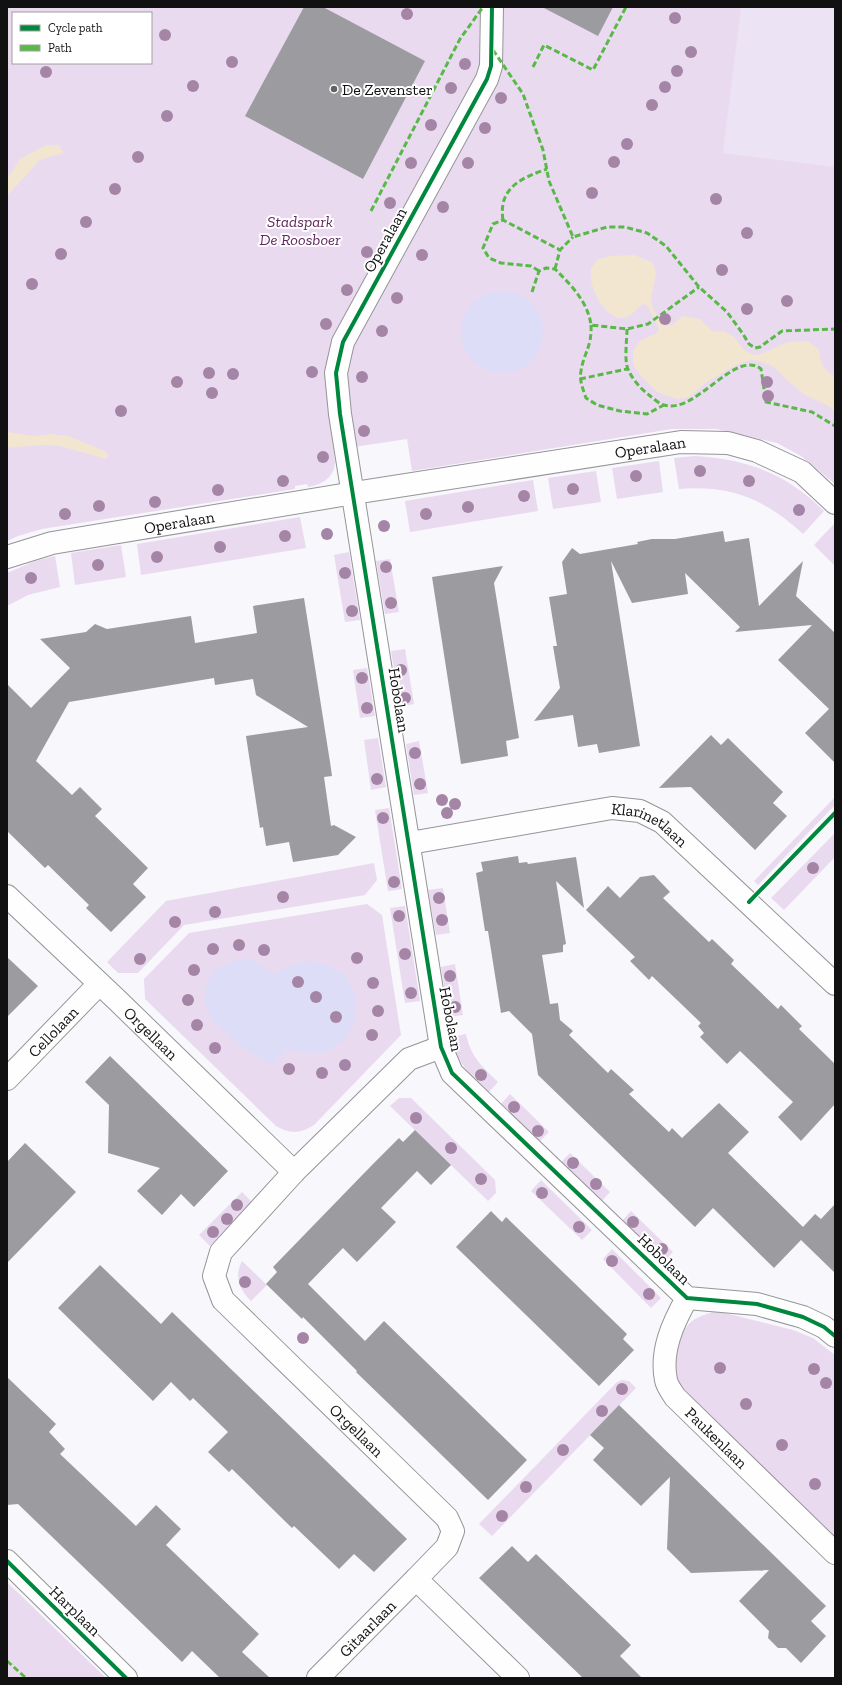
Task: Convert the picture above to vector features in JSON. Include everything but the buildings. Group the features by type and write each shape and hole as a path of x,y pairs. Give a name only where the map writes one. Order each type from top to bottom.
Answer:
{"street":[{"name":"Operalaan","path":"354,493 340,414 336,373 342,342 487,79 491,66 492,7"},
{"name":"Operalaan","path":"7,557 52,543 354,493 681,442 728,443 757,451 802,472 835,503"},
{"name":"Hobolaan","path":"354,493 441,1047 452,1073 687,1298 757,1304 803,1317 824,1327 835,1336"},
{"name":"Klarinetlaan","path":"410,843 612,808 640,811 662,822 835,984"},
{"name":"Orgellaan","path":"7,896 294,1172"},
{"name":"Cellolaan","path":"7,1079 99,984"},
{"name":"Orgellaan","path":"416,1579 447,1547 453,1531 447,1518 223,1300 214,1276 221,1252 294,1172 409,1059 441,1047"},
{"name":"Paukenlaan","path":"687,1298 674,1322 664,1357 666,1382 675,1397 835,1553"},
{"name":"Harplaan","path":"7,1561 126,1678"},
{"name":"Gitaarlaan","path":"318,1678 416,1579"},
{"path":"416,1579 518,1678"}],"green space":[{"name":"Stadspark De Roosboer","path":"7,7 835,7 835,484 801,456 777,443 717,429 672,429 412,471 407,439 334,450 335,463 332,473 326,480 318,485 308,487 307,484 295,486 295,489 42,529 7,541"},
{"path":"695,456 732,461 765,471 796,487 824,511 803,534 775,512 761,503 746,497 715,489 679,489 674,458"},
{"path":"659,461 663,492 617,499 612,468"},
{"path":"596,471 601,502 553,509 548,478"},
{"path":"533,480 538,511 410,532 405,501"},
{"path":"300,517 306,548 141,575 137,544"},
{"path":"835,523 835,566 814,545"},
{"path":"121,545 126,577 75,585 71,553"},
{"path":"349,552 360,620 345,622 334,555"},
{"path":"55,556 60,587 28,595 7,606 7,573 35,561"},
{"path":"390,559 399,612 385,614 376,561"},
{"path":"405,649 414,704 400,707 391,651"},
{"path":"367,668 375,716 360,718 353,670"},
{"path":"378,738 386,787 371,790 364,740"},
{"path":"419,741 428,793 414,795 406,744"},
{"path":"835,797 835,805 758,885 754,881"},
{"path":"389,808 402,889 388,891 375,810"},
{"path":"835,833 835,857 784,910 771,898"},
{"path":"374,863 377,880 365,895 184,925 138,973 118,973 107,962 166,901"},
{"path":"443,888 450,933 436,935 428,890"},
{"path":"367,904 382,915 401,1035 314,1125 309,1128 290,1132 276,1126 145,999 144,979 189,933"},
{"path":"405,906 420,1001 405,1003 390,908"},
{"path":"455,964 463,1015 449,1017 441,967"},
{"path":"466,1034 474,1056 498,1082 488,1093 465,1068 456,1053 452,1037"},
{"path":"510,1094 549,1132 539,1142 500,1105"},
{"path":"399,1098 411,1098 495,1180 496,1193 488,1201 390,1106"},
{"path":"570,1153 610,1192 601,1202 560,1163"},
{"path":"541,1180 592,1230 582,1240 531,1191"},
{"path":"242,1192 252,1202 210,1246 199,1235"},
{"path":"631,1211 673,1252 663,1263 621,1222"},
{"path":"612,1249 661,1298 651,1308 603,1259"},
{"path":"242,1261 267,1285 251,1301 243,1292 238,1278 238,1272"},
{"path":"713,1312 725,1313 793,1330 813,1338 835,1355 835,1539 679,1385 675,1378 675,1354 686,1327 700,1316"},
{"path":"622,1380 629,1381 636,1388 492,1536 479,1524 616,1383"},
{"path":"7,1582 106,1678 7,1678"}],"sand":[{"path":"502,291 518,294 531,303 540,316 543,332 540,348 531,361 518,370 502,373 486,370 473,361 464,348 461,332 464,316 473,303 486,294"},
{"path":"248,958 264,966 275,975 293,965 306,962 319,963 333,967 340,971 349,981 354,992 356,1005 355,1017 351,1029 344,1040 334,1048 317,1054 288,1049 272,1065 245,1050 212,1020 206,1005 206,985 215,970 229,962"}],"shaded area":[{"path":"741,7 835,7 835,167 723,153"},
{"path":"46,145 59,145 63,153 40,160 7,196 7,179 20,159"},
{"path":"634,255 652,262 656,273 651,298 653,309 662,324 666,326 674,324 682,316 700,319 713,331 723,331 734,337 742,348 751,354 759,355 788,342 808,341 819,350 821,362 825,369 835,376 835,411 827,405 805,395 774,367 760,361 751,360 738,364 707,382 689,397 677,399 659,393 641,376 633,365 633,351 640,341 657,333 659,329 648,306 643,304 626,317 616,317 604,307 592,284 591,270 598,259 611,256"},
{"path":"7,432 34,436 50,434 68,436 105,451 108,456 106,459 60,446 41,445 7,448"}],"marked path":[{"path":"371,211 460,39 483,7"},
{"path":"533,67 544,45 593,70 626,7"},
{"path":"493,50 523,94 543,150 549,181 573,237 607,227 625,227 647,233 666,246 699,287 727,312 749,344 755,348 760,347 782,331 835,329"},
{"path":"503,220 502,209 504,200 513,186 528,176 547,169"},
{"path":"539,271 531,266 501,263 489,258 483,248 493,224 503,220 560,250"},
{"path":"555,269 560,250 573,237"},
{"path":"532,292 539,271 546,268 555,269 583,301 591,325 627,329 648,324 699,287"},
{"path":"591,325 589,344 582,364 581,374 586,398 597,405 620,411 647,414 664,405"},
{"path":"627,329 626,361 630,373 643,390 656,401 664,405 676,405 689,401 739,367 751,365 761,369 766,402 812,412 835,426"},
{"path":"580,379 627,369"},
{"path":"7,1661 26,1678"}],"cycle path":[{"path":"492,7 491,66 487,79 343,342 336,373 340,414 441,1047 452,1073 687,1298 757,1304 803,1317 824,1327 835,1336"},
{"path":"749,902 835,813"},
{"path":"7,1561 126,1678"}],"place":[{"name":"De Zevenster","path":"334,89"}]}
